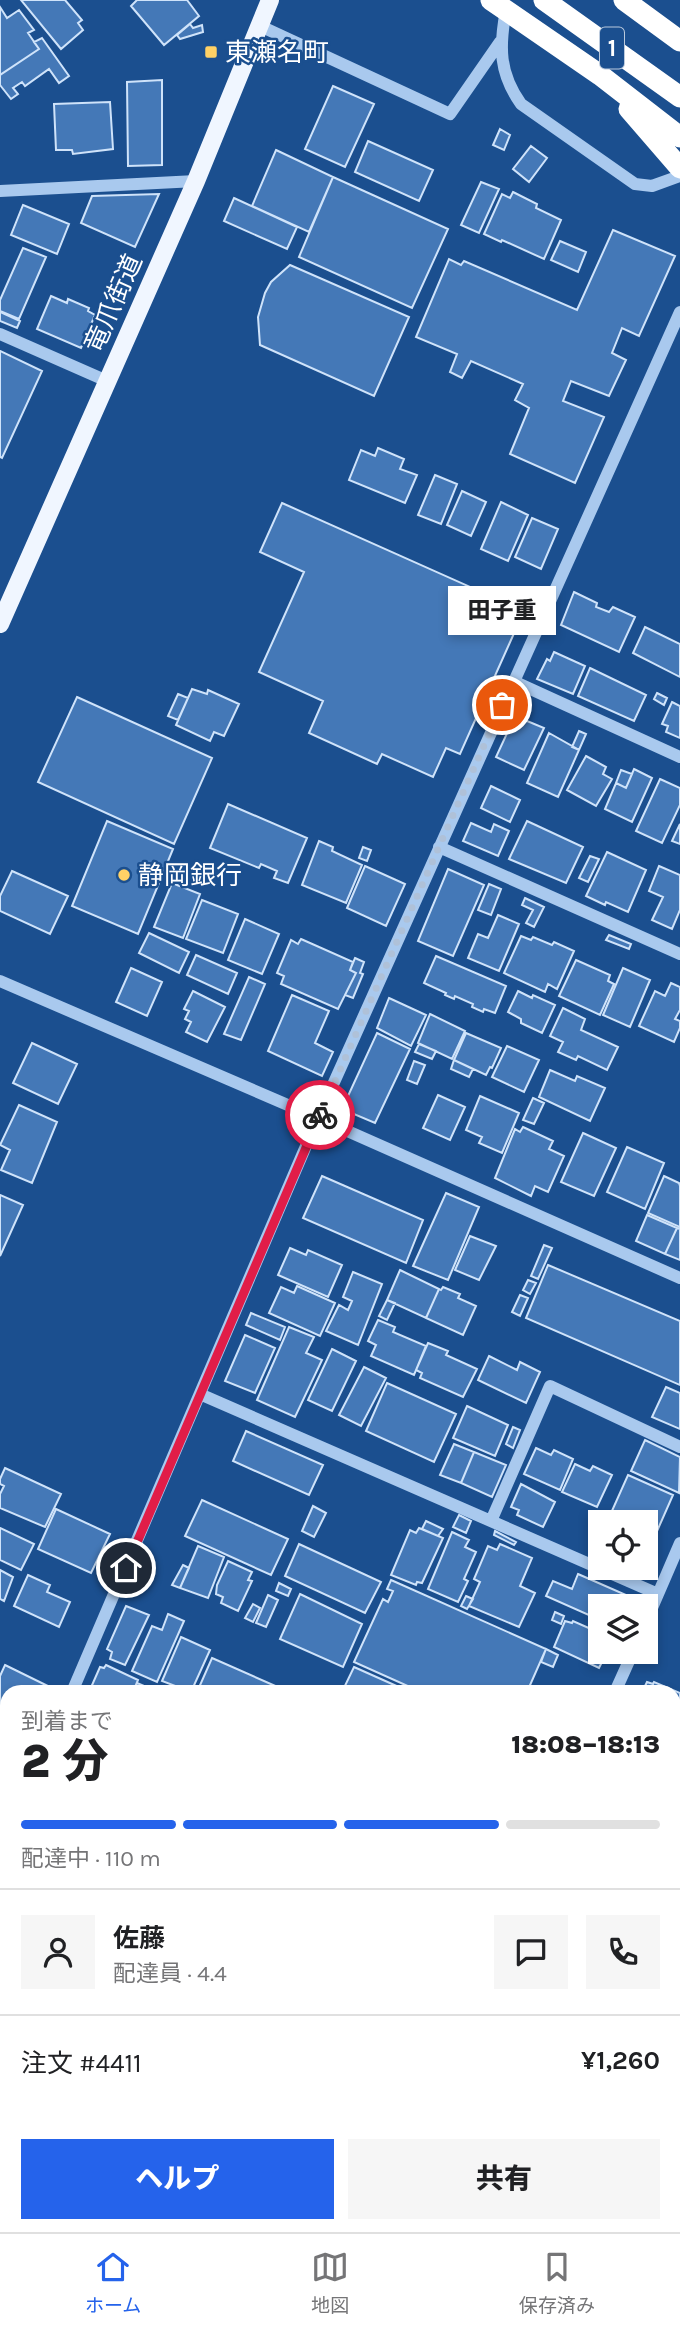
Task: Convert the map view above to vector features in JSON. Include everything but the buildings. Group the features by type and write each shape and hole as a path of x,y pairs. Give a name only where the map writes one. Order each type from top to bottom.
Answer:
{"highway":[{"name":"1","path":"544,0 680,96"},
{"name":"1","path":"624,0 680,40"},
{"name":"1","path":"499,5 600,75 680,137"},
{"name":"1","path":"600,75 680,168"}],"main road":[{"name":"竜爪街道","path":"0,624 196,181 270,0"}],"street":[{"path":"499,5 500,42 509,87 521,104 635,184 652,186 680,176"},
{"path":"258,25 450,114 500,42"},
{"path":"0,191 196,181"},
{"path":"75,1685 202,1395 318,1118 680,312"},
{"path":"0,334 107,381"},
{"path":"513,681 680,757"},
{"path":"439,847 680,954"},
{"path":"0,981 680,1278"},
{"path":"491,1521 550,1386 680,1447"},
{"path":"202,1395 658,1594 680,1543"},
{"path":"618,1685 628,1664"}],"way so far":[{"path":"320,1115 502,705"}],"place":[{"name":"東瀬名町","path":"211,52"},
{"name":"田子重","path":"502,705"},
{"name":"静岡銀行","path":"124,875"}],"route":[{"path":"126,1568 320,1115"}]}
